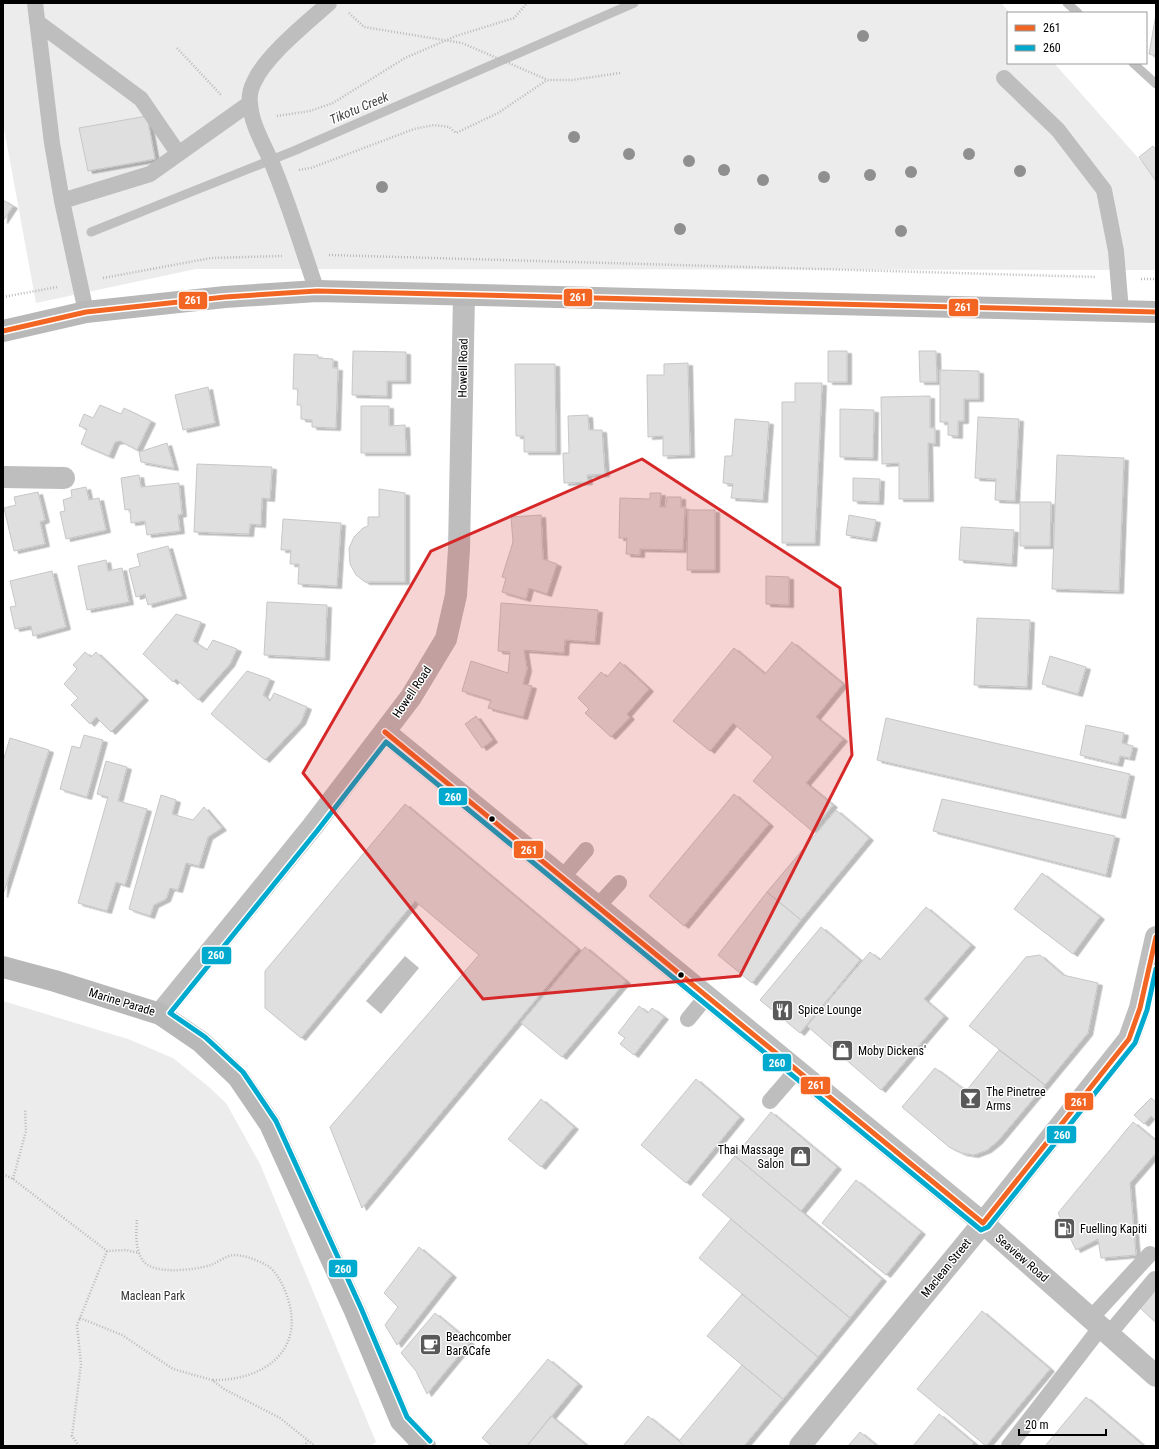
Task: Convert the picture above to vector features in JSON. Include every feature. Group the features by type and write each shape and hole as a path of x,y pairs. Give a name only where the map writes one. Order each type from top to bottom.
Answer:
{"main road":[{"path":"3,331 86,312 225,297 317,291 1156,312"},
{"name":"Marine Parade","path":"3,968 55,981 160,1014 201,1042 238,1077 270,1124 355,1311 401,1421 425,1446"}],"street":[{"name":"Howell Road","path":"160,1014 312,828 411,697 446,639 456,595 459,549 464,295"},
{"path":"3,477 64,478"},
{"name":"Seaview Road","path":"385,732 983,1223 1156,1376"},
{"name":"Maclean Street","path":"800,1446 983,1223 1129,1039 1140,1008 1156,937"}],"lane":[{"path":"35,3 52,143 62,201 86,312"},
{"path":"317,291 276,172 250,117 251,92 254,81 264,67 287,41 329,3"},
{"path":"38,22 141,99 178,153"},
{"path":"1004,78 1058,130 1104,190 1116,251 1121,311"},
{"path":"62,201 150,174 178,153 250,117"},
{"path":"562,878 586,850"},
{"path":"597,907 619,883"},
{"path":"688,1019 706,997"},
{"path":"770,1101 796,1071"},
{"path":"1010,1446 1100,1326 1150,1254"},
{"path":"1100,1326 1155,1279"}],"path":[{"path":"177,48 250,117 310,111 333,103 405,58 456,36 514,18 527,3"},
{"path":"349,8 348,13 364,27 462,43 548,80 572,80 620,74"},
{"path":"276,172 311,168 414,128 434,125 449,126 456,133 498,113 548,80"},
{"path":"3,297 211,258 355,255 1156,279"},
{"path":"13,1179 26,1131 25,1110"},
{"path":"3,1174 13,1179 107,1251 126,1250 139,1253"},
{"path":"80,1318 122,1335 173,1369 212,1380 225,1380 259,1370 274,1362 284,1351 289,1337 291,1318 285,1291 278,1276 268,1266 242,1256 232,1255 210,1265 199,1268 164,1270 151,1267 142,1261 139,1253 136,1238 136,1220"},
{"path":"79,1446 72,1436 81,1364 77,1325 107,1251"},
{"path":"212,1380 224,1389 280,1418 315,1446"},
{"path":"304,1446 308,1441"}],"highlighted area":[{"path":"642,459 840,588 852,755 740,976 483,999 303,773 431,551"}],"green space":[{"path":"3,3 1001,3 1009,12 1007,12 1007,64 1055,64 1156,178 1156,270 196,269 36,303 3,123"},
{"name":"Maclean Park","path":"3,1001 128,1039 173,1058 226,1103 260,1164 376,1442 370,1446 3,1446"}],"shaded area":[{"path":"405,956 419,968 381,1014 366,1001"}],"building":[{"path":"1156,14 1156,56 1149,54"},
{"path":"147,116 155,159 88,171 79,128"},
{"path":"1153,146 1156,150 1156,181 1139,157"},
{"path":"3,200 13,206 3,221"},
{"path":"353,351 406,352 406,381 387,381 387,396 352,395"},
{"path":"828,351 847,351 847,382 828,382"},
{"path":"919,351 936,351 937,382 920,382"},
{"path":"294,354 318,355 318,358 333,359 333,368 338,368 336,428 312,427 312,420 301,419 301,405 297,405 298,389 293,389"},
{"path":"688,363 690,455 663,456 663,436 648,437 647,375 664,375 664,364"},
{"path":"515,364 555,364 556,452 524,452 524,436 516,436"},
{"path":"940,370 979,371 979,399 964,399 964,421 958,421 958,436 948,435 948,422 940,422"},
{"path":"795,383 822,383 815,543 782,543 782,402 795,402"},
{"path":"208,387 215,423 183,430 175,395"},
{"path":"930,396 930,428 935,428 935,444 928,443 929,499 899,499 899,463 882,464 881,397"},
{"path":"100,405 121,414 124,408 151,421 137,450 120,441 115,442 109,456 81,444 87,429 79,426 84,414 93,418"},
{"path":"361,406 389,406 389,426 405,425 406,453 361,453"},
{"path":"840,409 874,410 873,458 840,457"},
{"path":"588,415 589,430 602,430 605,474 587,475 588,482 564,483 563,453 569,453 568,416"},
{"path":"978,417 1019,419 1015,501 995,500 996,479 975,478"},
{"path":"735,419 769,422 763,500 731,498 733,484 723,483 725,456 732,456"},
{"path":"167,443 174,468 141,462 139,452"},
{"path":"1057,455 1124,458 1119,591 1052,589"},
{"path":"197,464 272,467 270,499 262,498 261,525 250,524 249,534 194,532"},
{"path":"139,475 141,487 179,483 182,514 178,515 180,531 147,535 145,521 131,523 130,509 125,510 121,478"},
{"path":"853,478 880,479 879,502 853,501"},
{"path":"86,487 89,500 99,498 106,530 66,539 60,512 65,511 63,500 72,497 71,490"},
{"path":"379,489 405,493 405,582 365,582 356,575 350,564 349,548 354,537 363,528 368,526 368,517 379,517"},
{"path":"38,492 45,520 40,522 45,544 14,551 4,508 16,505 14,497"},
{"path":"650,493 661,493 660,507 666,507 667,497 681,497 681,507 685,507 683,550 640,549 640,555 626,554 627,538 619,538 620,498 650,499"},
{"path":"1020,502 1051,502 1050,546 1020,546"},
{"path":"688,510 715,510 715,570 687,570"},
{"path":"541,515 543,559 557,564 547,594 529,588 526,599 502,592 506,578 502,577 513,542 511,517"},
{"path":"849,515 876,520 872,539 846,535"},
{"path":"283,519 341,523 337,586 298,584 299,564 290,564 291,550 281,550"},
{"path":"961,527 1014,530 1012,564 959,560"},
{"path":"168,546 182,596 148,605 145,594 136,597 129,569 140,566 137,554"},
{"path":"106,560 108,571 122,568 129,602 87,610 78,566"},
{"path":"52,571 66,627 33,636 31,626 15,629 10,607 16,606 10,581"},
{"path":"766,576 789,577 789,605 766,604"},
{"path":"267,602 327,605 325,658 264,655"},
{"path":"501,603 598,610 595,642 565,640 564,653 524,650 527,669 523,684 532,686 523,717 488,708 491,700 462,691 471,661 508,673 510,652 498,651"},
{"path":"176,614 201,622 193,641 207,650 213,640 237,649 230,664 198,700 176,679 173,682 143,654"},
{"path":"977,618 1030,620 1027,687 974,685"},
{"path":"792,642 843,684 816,717 843,739 806,783 833,805 812,831 753,781 773,757 733,723 710,751 673,721 734,648 765,674"},
{"path":"85,652 91,657 96,652 144,698 111,732 96,717 90,724 71,705 78,698 64,684 77,669 73,665"},
{"path":"1050,656 1086,667 1078,694 1042,684"},
{"path":"620,662 649,689 627,714 630,717 611,737 585,713 589,709 578,698 601,672 607,677"},
{"path":"247,671 270,679 263,695 270,701 274,693 307,707 301,722 265,760 211,714"},
{"path":"476,716 493,740 482,748 465,724"},
{"path":"886,718 1130,774 1121,816 877,760"},
{"path":"1086,725 1124,733 1122,743 1133,746 1130,758 1120,756 1118,764 1080,755"},
{"path":"84,735 103,740 87,797 60,789 72,746 80,748"},
{"path":"10,738 49,750 3,895 3,761"},
{"path":"106,761 127,767 118,801 147,809 125,885 116,882 107,911 78,903 108,797 97,794"},
{"path":"734,794 769,824 684,926 649,896"},
{"path":"161,795 176,800 172,814 193,820 204,807 222,828 208,837 199,866 186,863 178,890 170,888 166,899 154,905 150,916 129,909"},
{"path":"942,799 1115,836 1106,875 933,831"},
{"path":"405,804 578,949 362,1208 330,1127 479,955 415,901 301,1038 265,1008 265,971"},
{"path":"836,810 869,838 801,920 767,892"},
{"path":"1042,873 1100,917 1073,954 1014,909"},
{"path":"767,892 801,920 752,983 718,955"},
{"path":"926,907 971,945 924,999 944,1016 881,1090 807,1026 870,952 880,960"},
{"path":"821,927 860,960 800,1033 760,1000"},
{"path":"585,947 626,981 562,1057 521,1023"},
{"path":"1040,955 1063,975 1098,983 1088,1033 1045,1085 969,1026 1026,957"},
{"path":"639,1006 648,1013 652,1008 664,1017 634,1055 620,1044 625,1038 618,1033"},
{"name":"The Pinetree Arms","path":"999,1050 1045,1085 998,1141 987,1150 974,1155 962,1153 949,1147 902,1107 935,1068 966,1091"},
{"path":"696,1079 740,1117 686,1183 641,1145"},
{"path":"1151,1098 1156,1102 1156,1121 1151,1116 1144,1124 1134,1115"},
{"path":"541,1099 574,1127 541,1167 508,1139"},
{"path":"771,1112 837,1167 801,1211 735,1156"},
{"path":"1133,1122 1156,1141 1156,1153 1130,1183 1136,1255 1101,1258 1098,1239 1076,1250 1058,1213"},
{"path":"735,1156 882,1279 850,1318 702,1195"},
{"path":"856,1180 921,1232 886,1275 822,1223"},
{"path":"731,1219 850,1318 818,1357 699,1258"},
{"path":"419,1247 452,1275 397,1345 385,1325 398,1307 384,1293"},
{"path":"1156,1288 1156,1323 1138,1306"},
{"path":"742,1294 818,1357 783,1399 707,1336"},
{"path":"982,1311 1050,1369 986,1446 917,1389"},
{"path":"435,1313 470,1342 427,1394 416,1371 401,1353"},
{"path":"548,1359 578,1384 527,1446 492,1446 482,1438"},
{"path":"742,1365 783,1399 744,1446 684,1446 679,1441"},
{"path":"1086,1397 1144,1446 1045,1446"},
{"path":"939,1414 974,1443 971,1446 913,1446"},
{"path":"551,1416 586,1445 527,1446"},
{"path":"648,1416 679,1441 684,1446 623,1446"},
{"path":"860,1432 877,1446 848,1446"}],"waterway":[{"name":"Tikotu Creek","path":"91,232 296,150 634,3"},
{"name":"Tikotu Creek","path":"1067,3 1077,12"},
{"name":"Tikotu Creek","path":"1134,64 1156,84"}],"transit line":[{"name":"261","path":"3,331 86,312 225,297 317,291 1156,312"},
{"name":"261","path":"385,732 983,1223 1129,1039 1140,1008 1156,937"},
{"name":"260","path":"430,1441 407,1417 361,1308 276,1121 243,1072 205,1037 170,1013 317,831 386,742 981,1230 988,1227 1135,1043 1147,1010 1156,969"}],"place":[{"name":"Spice Lounge","path":"783,1010"},
{"name":"Moby Dickens'","path":"842,1051"},
{"name":"The Pinetree Arms","path":"971,1099"},
{"name":"Thai Massage Salon","path":"800,1157"},
{"name":"Fuelling Kapiti","path":"1065,1229"},
{"name":"Beachcomber Bar&Cafe","path":"430,1344"}]}
